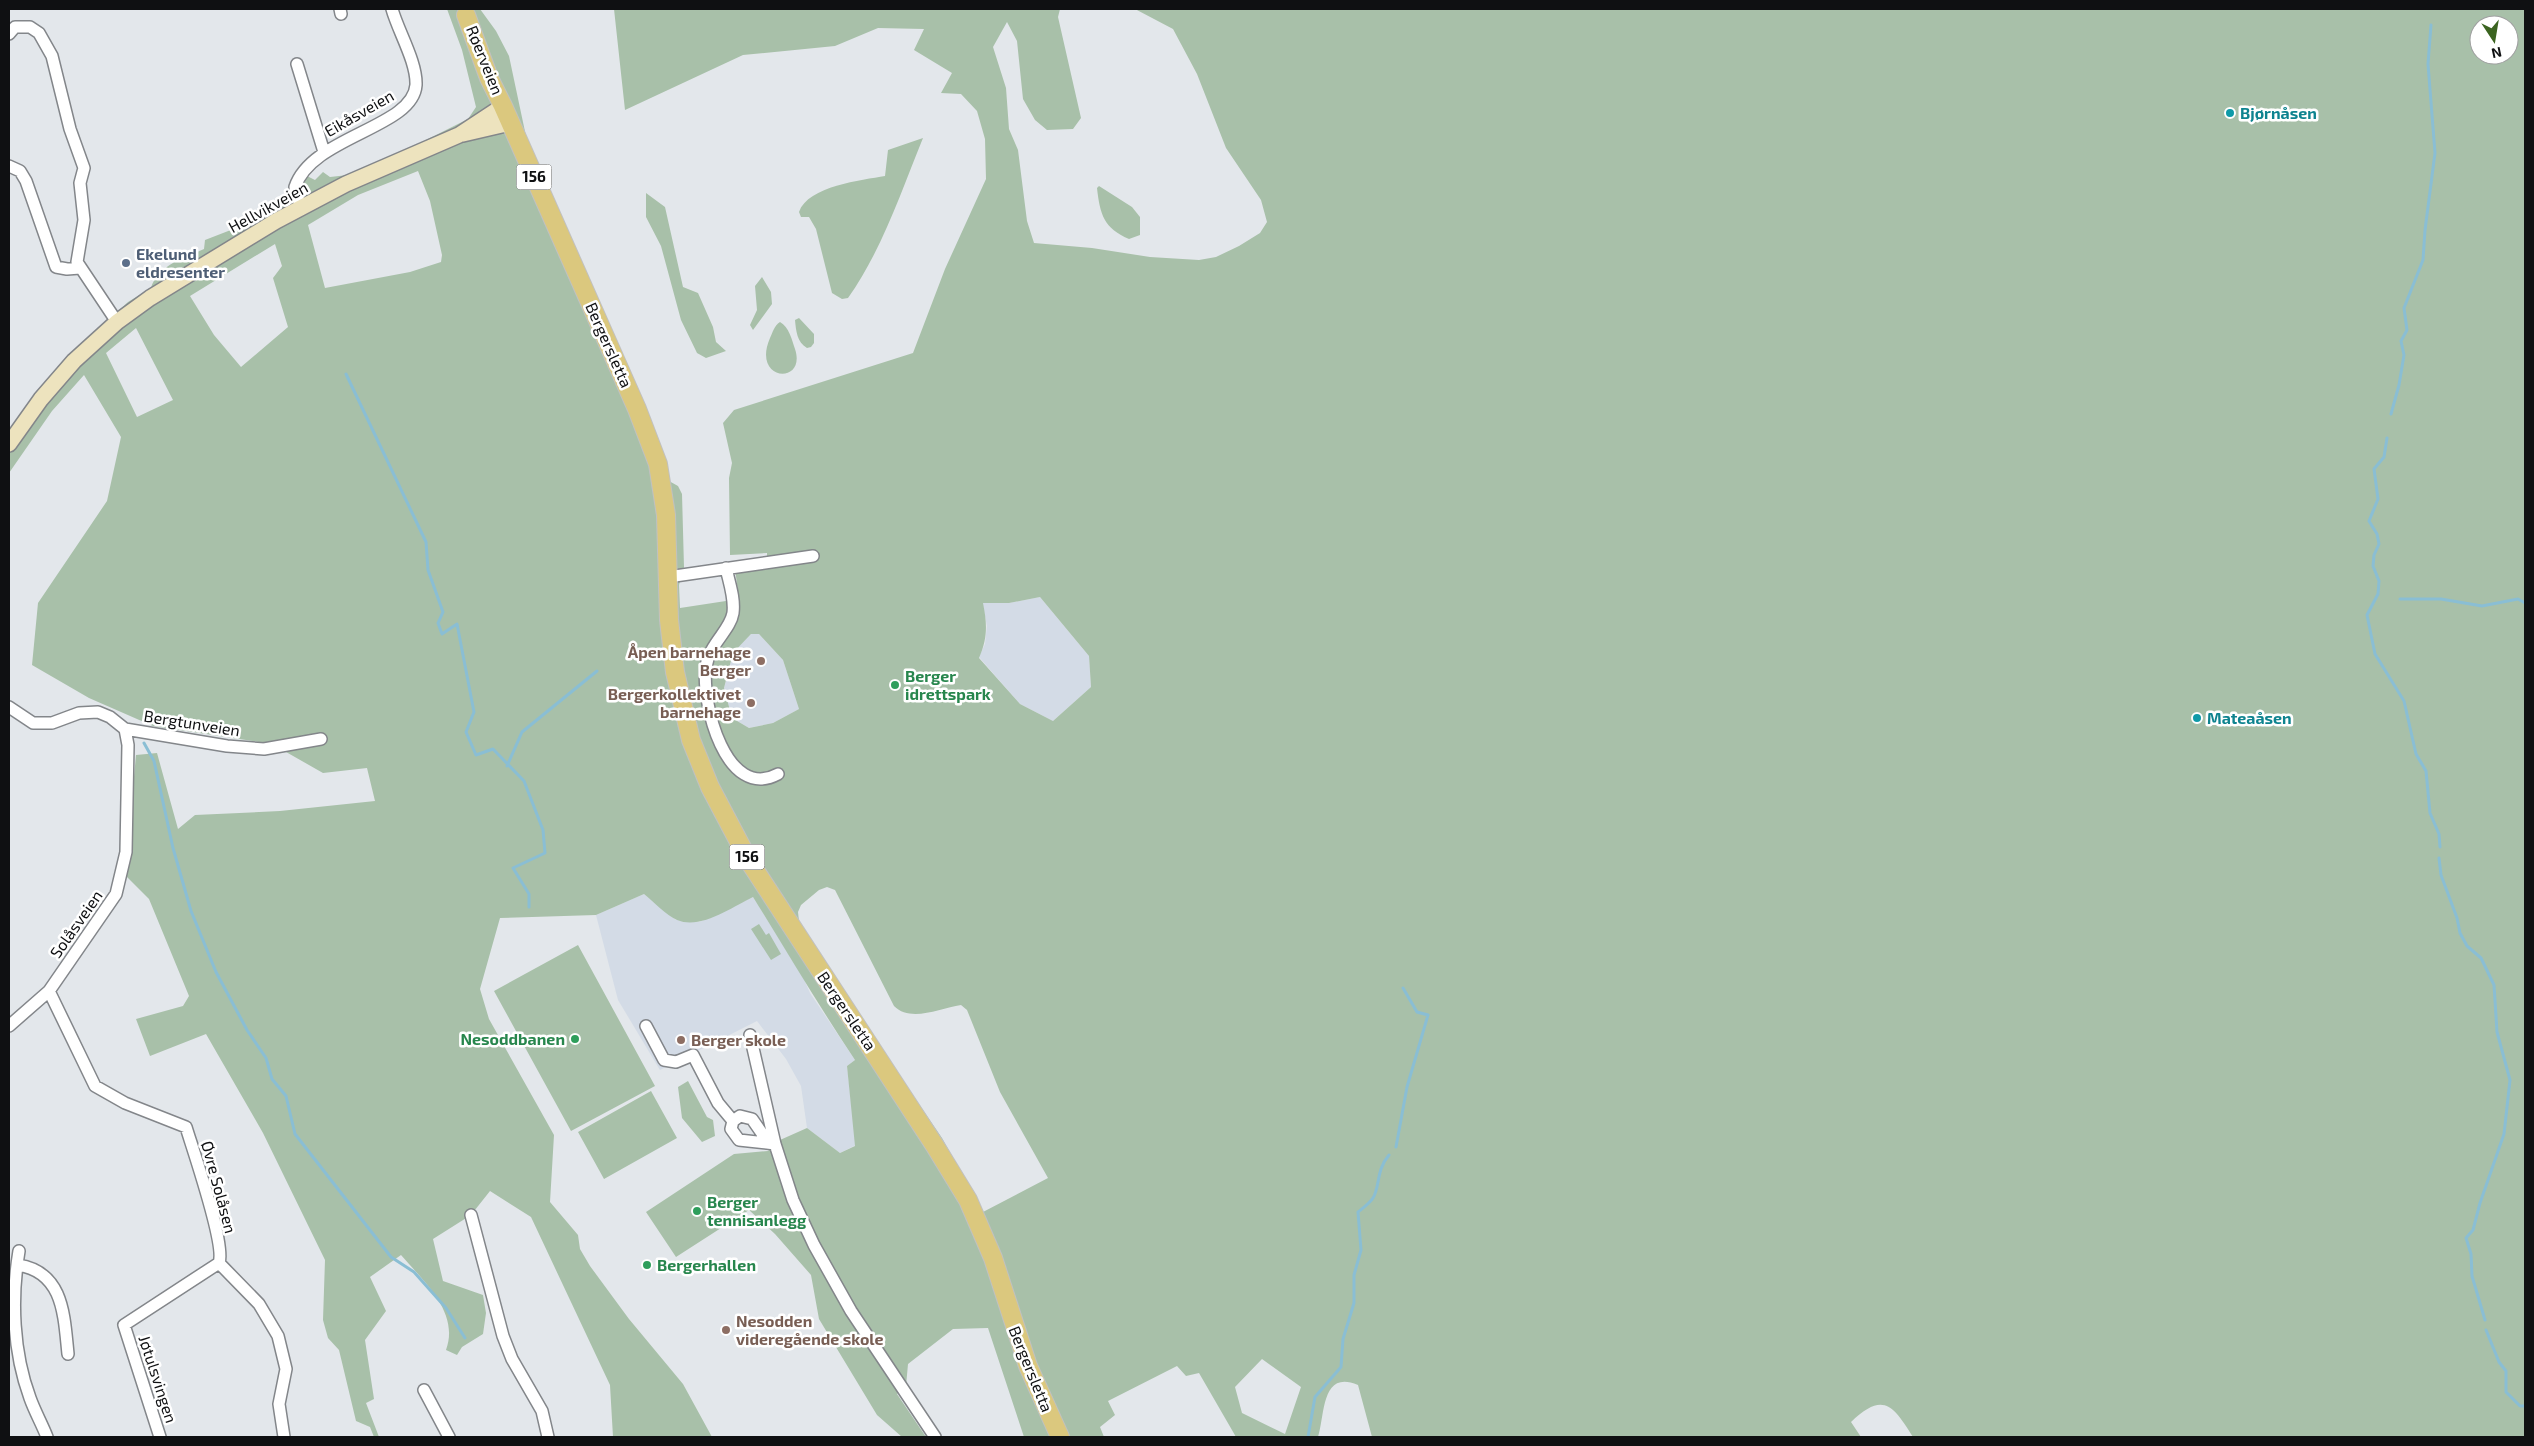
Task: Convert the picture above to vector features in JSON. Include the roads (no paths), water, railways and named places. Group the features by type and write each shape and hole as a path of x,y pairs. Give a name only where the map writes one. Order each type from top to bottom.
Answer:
{"main road":[{"name":"Røerveien","path":"465,12 497,75 503,106 510,123"},
{"name":"Hellvikveien","path":"9,444 56,381 94,341 117,322 181,278 304,206 346,184 459,134 503,106"},
{"name":"Hellvikveien","path":"459,134 510,123"},
{"name":"Bergersletta","path":"510,123 650,442 662,480 666,515 669,620 678,688 691,740 710,787 760,878 935,1146 968,1200 993,1258 1028,1366 1060,1437"}],"street":[{"name":"Eikåsveien","path":"304,206 295,192 297,182 312,162 324,152 400,111 412,98 416,84 414,71 392,9"},
{"path":"9,34 15,27 30,27 39,33 52,56 70,129 84,168 80,183 84,220 77,262 117,322"},
{"path":"297,64 324,152"},
{"path":"9,166 20,171 26,180 56,267 67,269 80,268"},
{"path":"668,576 814,556"},
{"path":"726,568 733,615 707,658 705,685 709,708 728,760 756,778 771,778 778,774"},
{"name":"Bergtunveien","path":"9,708 26,720 42,724 79,713 98,712 110,717 125,729 184,740 246,748 278,747 321,739"},
{"name":"Solåsveien","path":"9,1026 48,991 116,894 126,852 128,746 125,729"},
{"name":"Øvre Solåsen","path":"48,991 95,1086 125,1103 186,1127 209,1205 220,1255 219,1263"},
{"path":"646,1026 664,1060 676,1062 693,1055 718,1103 734,1121"},
{"path":"750,1035 771,1143 793,1200 829,1276 914,1408 935,1437"},
{"path":"740,1116 752,1119 771,1143 739,1140 731,1129 734,1121 740,1116"},
{"path":"471,1215 503,1336 512,1359 542,1411 548,1437"},
{"path":"19,1251 15,1300 18,1349 30,1398 47,1437"},
{"path":"219,1263 259,1304 278,1336 286,1369 279,1404 284,1437"},
{"name":"Jøtulsvingen","path":"160,1437 124,1325 219,1263"},
{"path":"18,1265 41,1273 56,1289 65,1319 68,1354"},
{"path":"424,1390 449,1437"}],"waterway":[{"path":"2391,414 2399,385 2404,355 2401,341 2407,330 2404,308 2423,260 2435,153 2428,64 2431,25"},
{"path":"346,374 426,542 428,570 443,612 438,623 442,634 457,624 474,712 466,732 476,755 493,749 524,781 543,830 545,853 513,868 529,894 529,907"},
{"path":"2387,438 2384,457 2374,469 2378,499 2369,521 2377,534 2379,544 2374,555 2373,566 2379,581 2378,594 2367,615 2375,654 2404,701 2416,754 2426,771 2430,813 2439,834 2440,847"},
{"path":"2400,599 2441,599 2482,606 2518,599 2525,603"},
{"path":"507,766 522,732 597,671"},
{"path":"144,743 154,761 173,848 191,911 216,972 247,1030 266,1058 272,1079 286,1096 295,1134 391,1257 414,1272 446,1308 465,1338"},
{"path":"2439,858 2441,875 2457,918 2460,933 2467,946 2481,958 2494,985 2497,1032 2510,1080 2504,1134 2480,1203 2473,1230 2466,1238 2471,1254 2472,1276 2485,1320"},
{"path":"1396,1147 1407,1087 1428,1015 1417,1012 1403,988"},
{"path":"1308,1437 1315,1397 1341,1367 1343,1339 1354,1303 1354,1275 1361,1250 1358,1212 1373,1198 1382,1166 1389,1155"},
{"path":"2486,1330 2499,1362 2506,1371 2506,1392 2520,1406 2525,1406"}],"place":[{"name":"Bjørnåsen","path":"2230,113"},
{"name":"Ekelund eldresenter","path":"126,263"},
{"name":"Åpen barnehage Berger","path":"761,661"},
{"name":"Berger idrettspark","path":"895,685"},
{"name":"Bergerkollektivet barnehage","path":"751,703"},
{"name":"Mateaåsen","path":"2197,718"},
{"name":"Nesoddbanen","path":"575,1039"},
{"name":"Berger skole","path":"681,1040"},
{"name":"Berger tennisanlegg","path":"697,1211"},
{"name":"Bergerhallen","path":"647,1265"},
{"name":"Nesodden videregående skole","path":"726,1330"}]}
